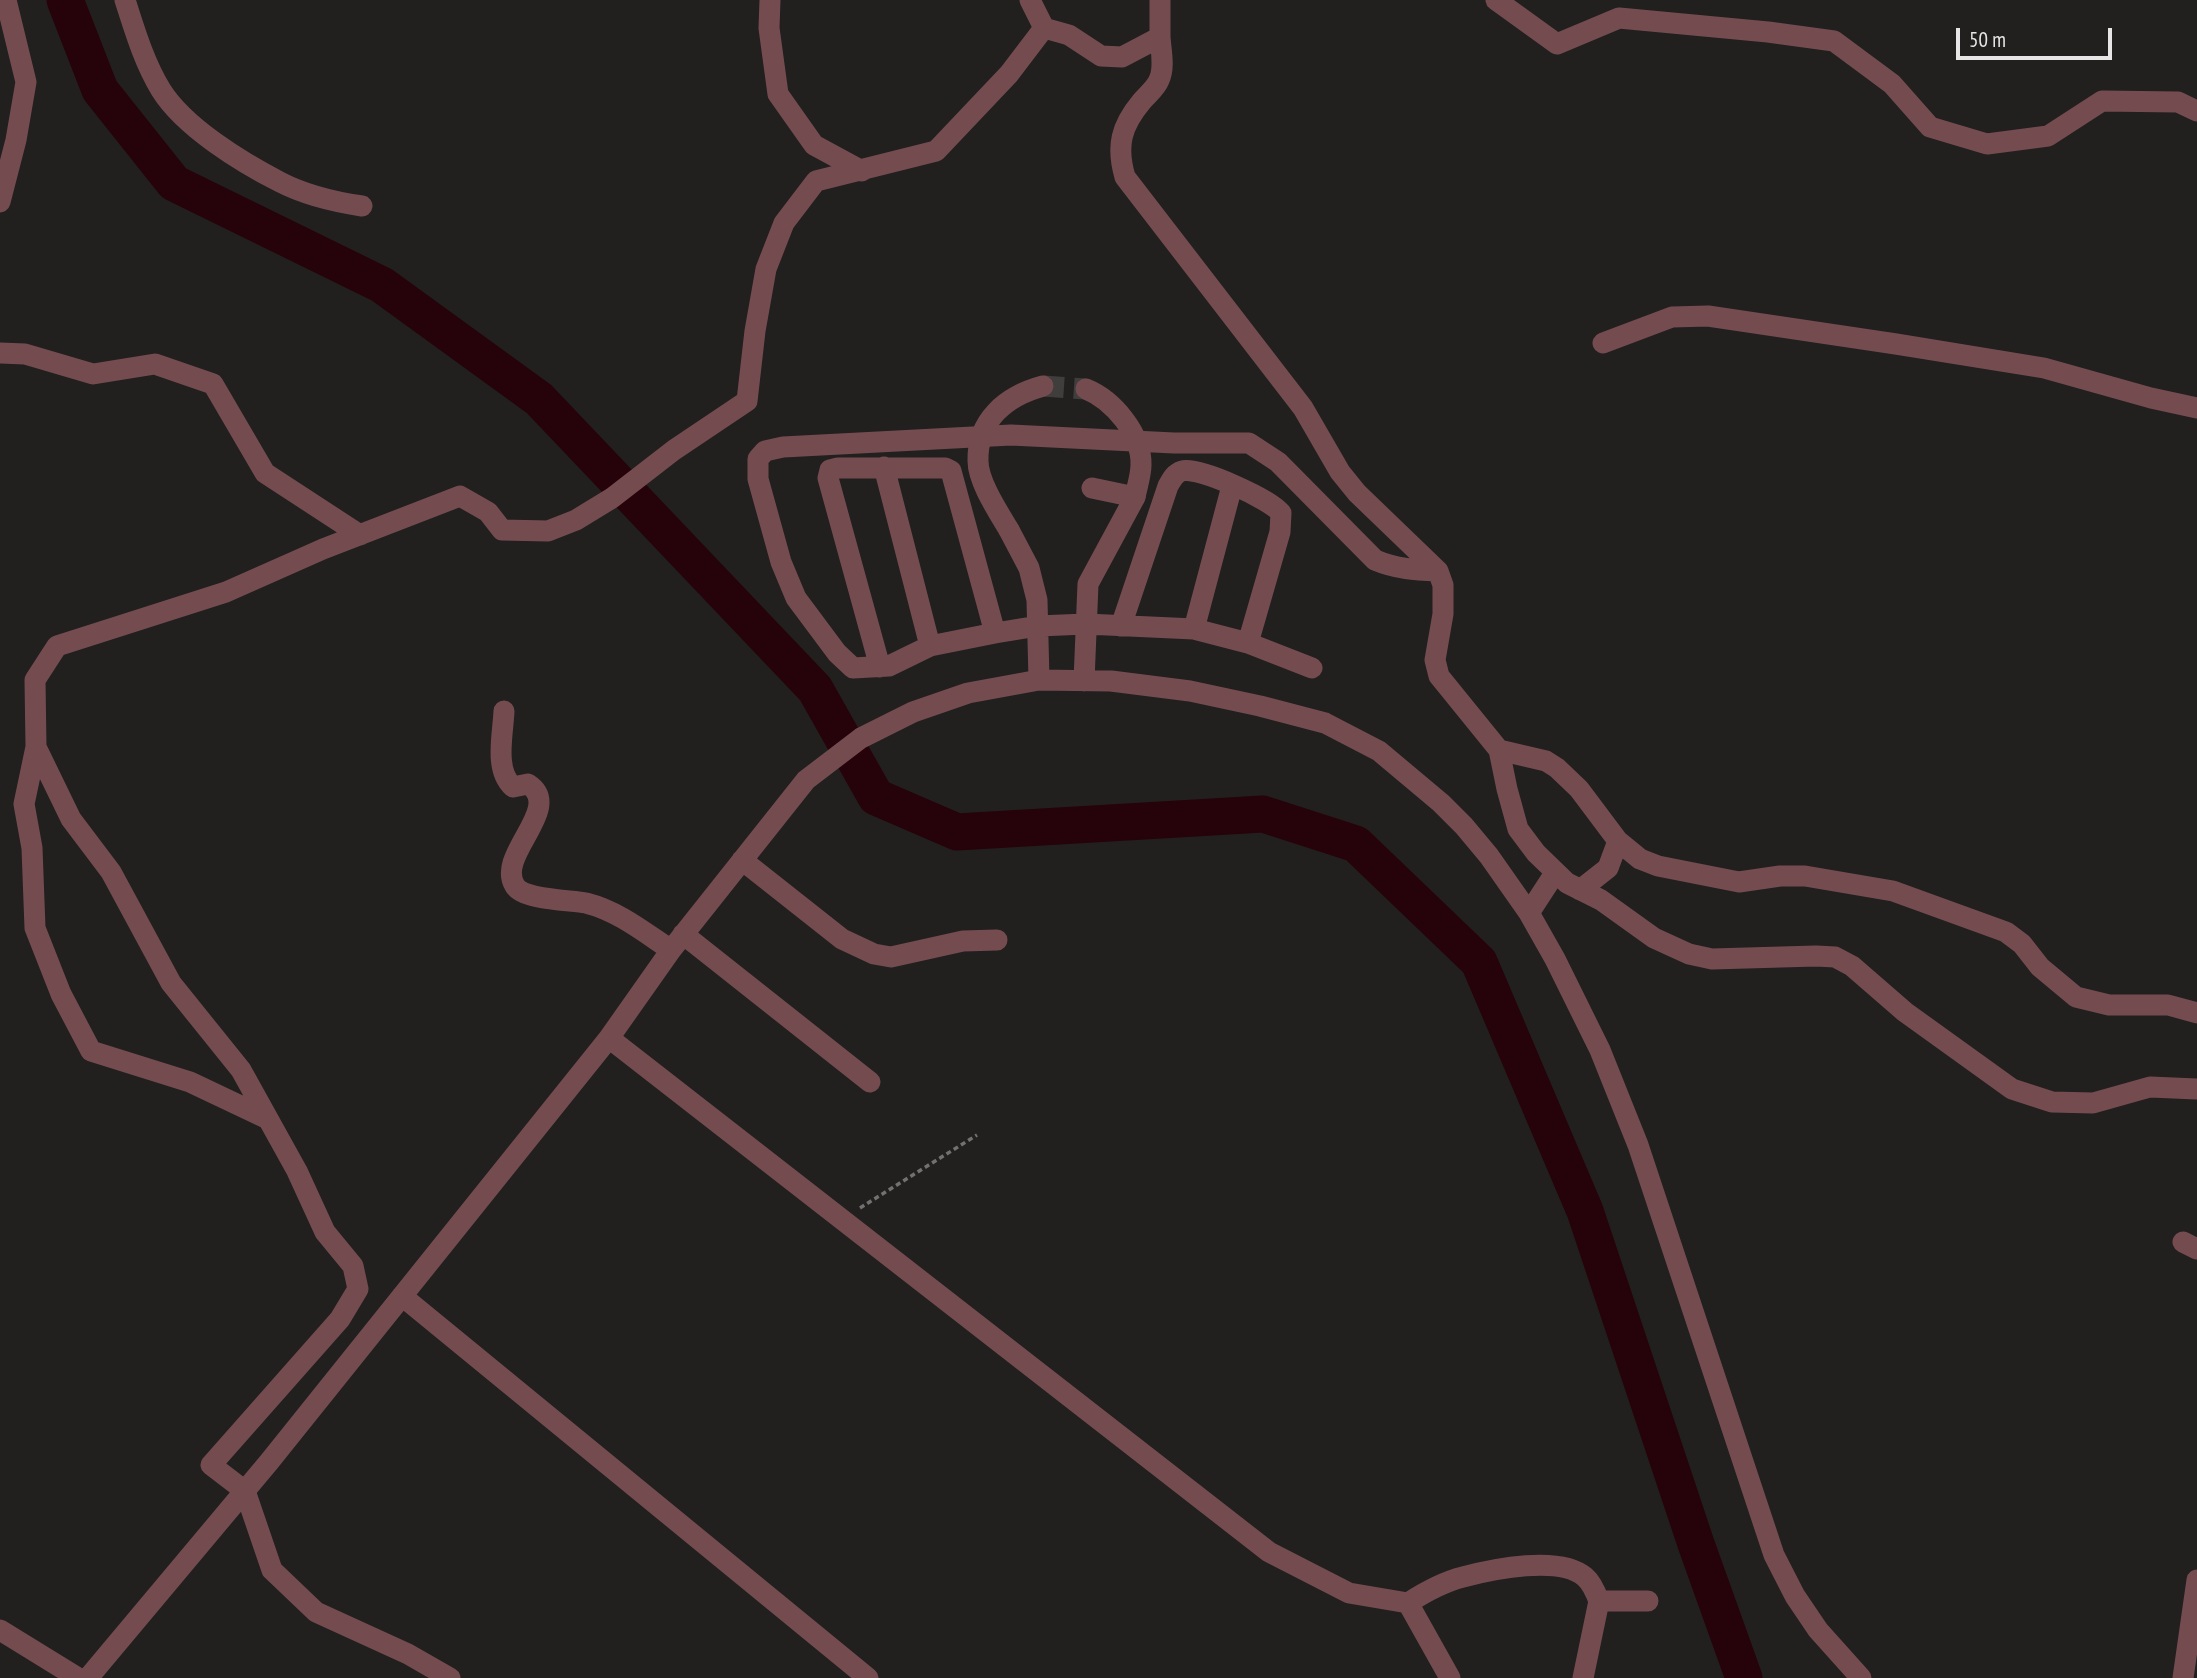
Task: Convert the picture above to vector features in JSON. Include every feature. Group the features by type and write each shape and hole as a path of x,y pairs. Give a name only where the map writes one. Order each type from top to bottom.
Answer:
{"street":[{"path":"0,202 16,141 26,82 6,0"},
{"path":"125,0 140,50 162,91 183,118 221,146 281,183 333,201 362,205"},
{"path":"770,0 769,28 778,94 814,145 862,171"},
{"path":"1030,0 1044,28 1069,34 1101,56 1122,57 1160,37"},
{"path":"1160,0 1162,68 1159,81 1127,121 1121,137 1119,156 1125,177 1303,408 1340,472 1357,493 1438,571 1443,585 1443,614 1435,660 1439,676 1499,750 1518,829 1555,873 1601,900 1654,938 1689,954 1712,958 1835,957 1852,965 1905,1012 2012,1089 2052,1102 2093,1103 2150,1087 2197,1089"},
{"path":"1496,0 1557,44 1619,18 1834,41 1892,84 1930,127 1987,145 2048,136 2102,101 2178,102 2197,111"},
{"path":"268,1119 190,1082 91,1051 61,994 35,928 32,848 24,804 36,747 34,680 57,646 226,592 460,496 488,512 502,530 548,531 576,520 612,498 674,450 747,401 754,331 766,269 784,223 817,181 936,151 1009,74 1044,28"},
{"path":"1603,343 1672,317 1708,316 2044,368 2197,408"},
{"path":"0,354 25,354 93,374 155,364 213,384 265,473 360,535"},
{"path":"1039,680 1037,600 1029,568 990,500 977,463 983,430 1004,402 1023,391 1043,386"},
{"path":"1084,681 1088,584 1135,497 1141,463 1132,430 1099,394 1086,390"},
{"path":"1312,668 1248,643 1194,629 1086,624 1038,626 995,633 930,646 889,666 853,668 837,653 796,598 781,562 758,479 758,459 765,451 783,447 1011,435 1174,443 1249,443 1278,462 1375,560 1405,569 1438,571"},
{"path":"880,667 828,478 830,470 884,467 945,468 951,471 995,633"},
{"path":"884,467 930,646"},
{"path":"1121,626 1168,486 1173,476 1189,470 1206,474 1271,503 1281,513 1282,520 1248,643"},
{"path":"1194,629 1232,486"},
{"path":"1092,488 1135,497"},
{"path":"88,1678 245,1491 609,1038 677,942 806,780 861,738 913,712 968,693 1039,680 1111,681 1190,691 1325,723 1379,751 1441,803 1489,856 1529,913 1600,1050 1638,1145 1774,1555 1795,1596 1818,1630 1861,1678"},
{"path":"504,711 501,766 506,780 513,787 528,784 536,789 539,799 539,807 515,857 511,872 512,883 518,891 586,904 612,912 677,942 870,1082"},
{"path":"36,747 71,819 111,872 171,983 241,1070 297,1171 325,1232 353,1266 358,1289 340,1319 211,1465 245,1491 272,1570 316,1612 408,1654 450,1678"},
{"path":"1499,750 1546,761 1557,768 1579,789 1618,841 1640,859 1658,866 1739,882 1780,876 1805,876 1893,891 2006,932 2022,944 2040,967 2076,997 2109,1005 2168,1006 2197,1013"},
{"path":"1580,890 1608,868 1618,841"},
{"path":"742,860 842,939 874,954 891,957 963,941 997,940"},
{"path":"1529,913 1555,873"},
{"path":"609,1038 1269,1552 1349,1594 1408,1603 1423,1593 1462,1577 1540,1564 1563,1566 1585,1577 1595,1589 1599,1601 1583,1678"},
{"path":"402,1296 868,1678"},
{"path":"2183,1678 2197,1580"},
{"path":"1599,1601 1648,1601"},
{"path":"1408,1603 1450,1678"},
{"path":"0,1630 78,1678"}],"path":[{"path":"842,1220 976,1135"}],"waterway":[{"path":"65,0 100,90 174,183 382,285 539,399 815,689 876,797 957,832 1263,814 1356,844 1479,962 1585,1211 1696,1544 1744,1678"}],"tunnel":[{"path":"1043,386 1086,389"}]}
